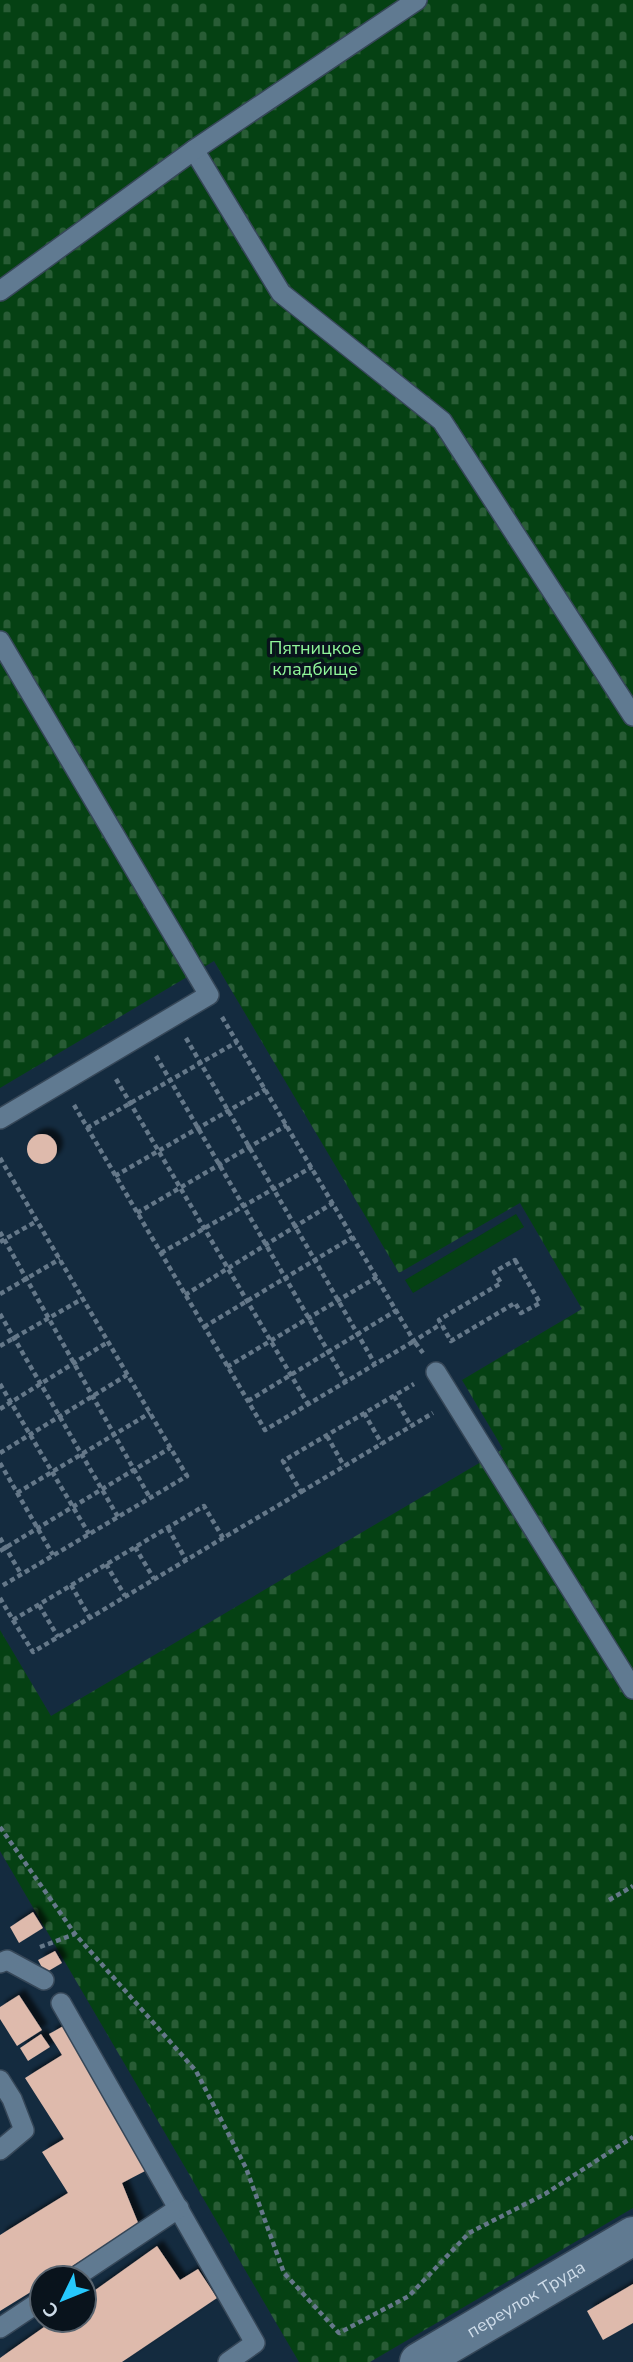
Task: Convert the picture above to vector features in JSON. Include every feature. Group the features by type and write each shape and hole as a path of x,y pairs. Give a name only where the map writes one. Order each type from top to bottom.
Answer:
{"street":[{"name":"переулок Труда","path":"432,2359 633,2236"}],"lane":[{"path":"0,291 194,150 417,0"},
{"path":"194,150 281,293 442,421 633,716"},
{"path":"0,640 209,995 0,1119"},
{"path":"436,1372 633,1689"},
{"path":"3,1962 44,1980"},
{"path":"61,2003 255,2343 228,2362"},
{"path":"0,2080 12,2099 24,2130 0,2150"},
{"path":"95,2264 179,2207"},
{"path":"0,2328 28,2309"}],"path":[{"path":"209,995 414,1341 436,1372 283,1461 301,1492"},
{"path":"173,1017 375,1364"},
{"path":"144,1034 346,1381"},
{"path":"87,1128 237,1042"},
{"path":"103,1058 308,1404"},
{"path":"115,1176 266,1089"},
{"path":"68,1096 265,1430 441,1324"},
{"path":"137,1213 287,1125"},
{"path":"0,1158 187,1476 0,1587"},
{"path":"161,1253 312,1167"},
{"path":"0,1178 8,1173"},
{"path":"185,1295 333,1203"},
{"path":"2,1241 37,1221"},
{"path":"0,1231 2,1241 27,1279 150,1498"},
{"path":"204,1328 353,1237"},
{"path":"0,1294 60,1259"},
{"path":"515,1260 540,1303 521,1313 515,1303 450,1340 441,1324 439,1320 501,1283 494,1272 515,1260"},
{"path":"228,1367 377,1277"},
{"path":"0,1346 82,1298"},
{"path":"248,1401 397,1310"},
{"path":"0,1314 118,1517"},
{"path":"0,1409 108,1342"},
{"path":"0,1453 127,1374"},
{"path":"0,1384 89,1534"},
{"path":"394,1396 411,1426"},
{"path":"0,1598 33,1652 455,1400"},
{"path":"17,1493 150,1413"},
{"path":"364,1413 382,1444"},
{"path":"327,1436 344,1466"},
{"path":"0,1551 170,1448"},
{"path":"0,1463 53,1555"},
{"path":"13,1620 204,1506 223,1538"},
{"path":"168,1528 186,1560"},
{"path":"0,1538 21,1574"},
{"path":"135,1547 154,1579"},
{"path":"106,1564 125,1596"},
{"path":"71,1585 90,1618"},
{"path":"39,1605 58,1637"},
{"path":"0,1827 75,1934 196,2071 246,2168 284,2273 340,2333 409,2296 469,2233 545,2194 633,2137"},
{"path":"609,1900 633,1886"},
{"path":"3,1962 75,1934"}],"green space":[{"name":"Пятницкое кладбище","path":"0,0 633,0 633,2208 370,2362 299,2362 0,1851 0,1630 51,1716 503,1449 462,1380 582,1309 520,1203 399,1273 214,961 0,1088"},
{"path":"516,1214 524,1227 413,1293 405,1280"}],"building":[{"path":"42,1134 48,1135 56,1143 56,1155 48,1163 42,1164 36,1163 28,1155 27,1149 28,1143 36,1135"},
{"path":"33,1912 43,1928 19,1943 10,1927"},
{"path":"55,1951 62,1963 45,1973 38,1960"},
{"path":"19,1995 42,2030 17,2046 0,2019 0,2007"},
{"path":"67,2024 149,2169 122,2183 139,2225 76,2264 28,2264 28,2294 0,2311 0,2235 68,2193 42,2152 64,2139 25,2078 62,2055 49,2034"},
{"path":"41,2034 50,2047 28,2061 20,2048"},
{"path":"157,2246 180,2280 198,2269 217,2298 122,2362 0,2362 0,2358 34,2334 98,2334 98,2288"},
{"path":"633,2284 633,2323 603,2340 587,2311"}]}
